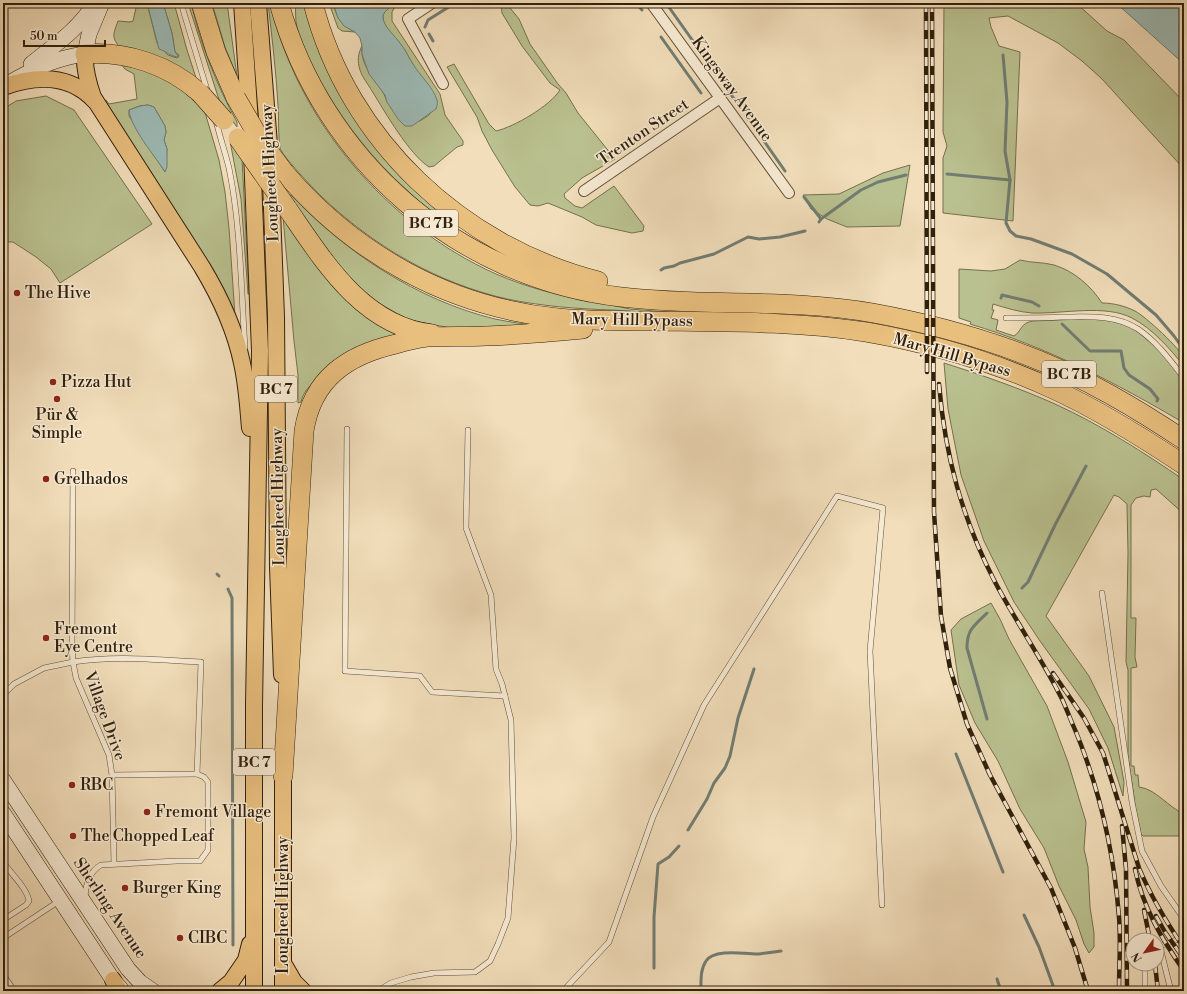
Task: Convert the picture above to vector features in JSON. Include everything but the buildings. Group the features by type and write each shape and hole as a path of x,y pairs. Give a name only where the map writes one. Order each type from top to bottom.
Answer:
{"highway":[{"name":"Mary Hill Bypass","path":"201,3 216,52 236,98 261,141 284,172 314,205 330,219 363,245 416,277 455,294 496,307 537,315 593,320 743,322 824,327 865,332 912,341 956,353 1004,369 1052,388 1099,412 1145,439 1184,465"},
{"name":"Mary Hill Bypass","path":"279,3 285,24 300,62 319,99 330,117 355,150 378,177 397,196 432,223 463,244 488,258 519,272 552,283 578,290 619,297 687,302 782,304 831,307 913,320 956,332 1010,350 1062,370 1110,394 1184,440"},
{"path":"313,3 331,56 342,79 364,116 380,139 399,161 433,195 455,213 507,247 542,263 574,275 687,302"},
{"path":"85,54 108,53 142,60 163,68 182,79 200,93 224,120 286,208 333,272 349,291 368,308 388,320 413,330 451,336"},
{"path":"283,776 302,450 306,420 312,402 320,387 332,374 356,357 375,349 415,339 451,336 524,334 676,322"}],"main road":[{"path":"3,86 71,32 82,21 95,3"},
{"path":"102,3 89,34 85,54 87,79 93,97 216,289 226,311 243,365 251,436 256,599"},
{"name":"Lougheed Highway","path":"242,3 255,218 260,351 254,705 254,991"},
{"name":"Lougheed Highway","path":"258,3 269,132 276,317 278,567 282,672 283,991"},
{"path":"3,86 43,64 61,58 85,54"},
{"path":"3,86 27,80 44,78 57,80 78,88 87,94 98,106"},
{"name":"Sherling Avenue","path":"3,780 128,969 140,982 153,991"},
{"path":"3,813 118,987"},
{"path":"220,991 231,982 246,960 254,925"},
{"path":"283,963 294,982 303,991"}],"street":[{"path":"432,3 408,19 443,84"},
{"name":"Kingsway Avenue","path":"651,3 789,193"},
{"name":"Trenton Street","path":"584,191 720,98"}],"lane":[{"path":"181,3 229,168 238,237 251,436"},
{"path":"1006,318 1098,316 1121,321 1137,329 1150,339 1184,378"},
{"path":"347,429 345,671 420,676 432,692 505,696"},
{"path":"378,991 391,983 411,977 434,973 475,972 490,960 508,918 514,838 511,720 502,684 496,669 491,595 466,528 468,430"},
{"name":"Village Drive","path":"73,471 73,662 76,678 109,755 112,775 114,864"},
{"path":"563,991 609,942 653,817 704,705 836,496 882,508 870,651 882,905"},
{"path":"1102,592 1132,802 1142,851 1161,886 1184,919"},
{"path":"73,662 88,659 138,659 201,662 197,774"},
{"name":"Village Drive","path":"3,695 14,684 44,668 73,662"},
{"path":"85,904 86,888 91,875 96,868 101,865 200,861 208,850 208,782 204,777 197,774 112,775"},
{"path":"3,862 28,894 29,901 26,905 3,920"},
{"path":"3,938 60,901"},
{"path":"1165,944 1184,937"},
{"path":"1165,971 1171,991"},
{"path":"1145,972 1145,991"},
{"path":"3,974 14,991"}],"green space":[{"path":"137,3 147,3 157,43 168,55 177,58 179,55 175,52 172,33 163,3 174,3 198,84 121,49 114,39 118,21 133,21"},
{"path":"188,3 191,3 199,34 210,64 222,93 237,122 237,127 221,106"},
{"path":"212,3 227,3 237,76 225,47"},
{"path":"268,3 270,3 283,46 301,88 325,127 352,164 384,198 418,227 456,253 496,274 530,287 589,302 591,301 630,309 667,312 572,308 533,304 507,299 481,292 431,273 384,246 362,231 341,214 305,180 280,148 276,80"},
{"path":"295,3 305,3 309,22 319,48 452,220 450,223 417,200 383,167 341,114 323,86 305,50 296,24"},
{"path":"329,3 333,3 340,21 355,32 342,31 338,28"},
{"path":"392,3 397,3 392,12 392,21 440,94 445,115 463,141 463,145 457,147 434,166 429,167 413,153 390,121 361,73 358,64 358,58 362,46 362,55 367,69 380,88 387,102 420,121 429,115 437,101 404,48 388,30 384,22 383,16"},
{"path":"501,3 506,3 519,19 530,44 566,93 578,113 615,159 582,178 564,194 565,198 575,206 582,208 614,186 644,226 643,231 632,233 596,225 582,217 548,203 538,206 530,205 515,187 492,150 482,131 477,117 447,67 454,64 489,124 496,131 504,129 531,115 555,96 560,90 550,83 522,46 502,13"},
{"path":"944,3 1076,3 1107,31 1124,40 1184,102 1184,169 1102,79 1082,61 1058,43 1008,16 989,18 999,46 1020,52 1013,221 943,213 943,158 947,146 943,132"},
{"path":"120,63 140,68 177,86 204,109 219,160 225,192 235,316 225,291 201,251 104,101 106,100 109,104 137,99 134,74 125,69","holes":["148,105 154,107 165,126 166,132 164,140 167,149 165,172 129,116 129,110 140,106"]},
{"path":"46,96 74,110 152,224 60,283 51,269 36,257 13,242 3,242 3,109 16,101"},
{"path":"230,141 242,159 249,294 241,199"},
{"path":"910,165 900,226 847,227 827,219 811,209 803,195 839,194 883,173"},
{"path":"291,195 335,236 384,271 410,286 438,300 466,311 495,319 540,326 451,328 414,321 403,317 377,302 358,286 339,265 287,196"},
{"path":"283,217 397,333 316,380 305,392 301,402 298,403 298,375"},
{"path":"1020,260 1050,264 1068,271 1087,285 1102,303 1123,306 1140,314 1177,348 1184,359 1184,366 1154,333 1140,322 1109,311 1032,313 1017,311 993,304 992,310 994,310 991,318 998,320 996,330 1014,336 1023,325 1033,321 1105,318 1133,328 1155,346 1184,379 1184,423 1107,380 1080,367 999,333 970,324 971,322 959,318 959,269 991,271 1005,269"},
{"path":"944,363 1014,387 1072,412 1121,439 1184,480 1184,514 1156,489 1151,490 1150,497 1144,496 1136,498 1131,505 1131,618 1136,618 1135,657 1137,667 1131,668 1131,766 1134,766 1135,775 1138,775 1139,787 1151,791 1184,814 1184,836 1143,836 1141,834 1136,811 1128,756 1128,670 1126,662 1128,553 1127,504 1119,497 1114,495 1046,616 1089,676 1114,727 1124,782 1123,796 1108,748 1089,709 1014,602 984,541 961,475 948,409"},
{"path":"991,603 1009,639 1047,706 1068,762 1086,822 1084,849 1088,867 1090,907 1094,933 1094,947 1089,953 1044,848 1020,809 998,761 975,723 959,685 951,630 961,619"}],"water":[{"path":"147,3 163,3 172,33 175,52 179,57 173,56 159,49"},
{"path":"333,3 392,3 383,16 384,21 433,91 437,101 436,109 412,126 405,126 398,119 387,102 385,95 369,74 362,54 360,38 355,32 344,26 338,18"},
{"path":"1116,3 1184,3 1184,64"},
{"path":"148,105 154,107 165,126 166,132 164,140 167,149 167,167 165,172 138,133 130,117 129,110"}],"waterway":[{"path":"392,6 409,3"},
{"path":"425,27 428,20 455,3"},
{"path":"636,3 642,10"},
{"path":"666,3 705,58"},
{"path":"429,34 433,41"},
{"path":"661,37 701,93"},
{"path":"1003,55 1007,102 1005,151 1010,180 1006,223 1010,231 1016,236 1031,239 1072,254 1107,274 1156,315 1184,350"},
{"path":"725,86 739,106"},
{"path":"746,116 757,131"},
{"path":"764,141 785,171"},
{"path":"947,174 1010,180"},
{"path":"819,222 861,190 878,182 906,175"},
{"path":"804,197 821,219"},
{"path":"661,270 680,263 714,254 748,237 759,239 780,237 805,231"},
{"path":"1001,298 1002,295 1032,302 1039,306"},
{"path":"1062,324 1090,351 1121,351 1124,368 1129,375 1150,389 1158,399 1157,401"},
{"path":"1022,588 1028,582 1055,525 1086,466"},
{"path":"228,589 232,598 233,945"},
{"path":"987,613 972,628 967,642 967,648 987,719"},
{"path":"688,830 707,799 714,783 725,768 730,756 738,718 754,669"},
{"path":"956,754 1003,872"},
{"path":"654,968 654,917 658,864 669,857 679,846"},
{"path":"1024,915 1039,947 1055,991"},
{"path":"701,991 701,976 703,968 706,961 710,957 723,953 759,954 781,951"},
{"path":"997,979 1001,991"}],"railway":[{"path":"926,3 927,372"},
{"path":"932,3 934,512 941,616 950,668 967,724 990,775 1051,888 1075,948 1088,991"},
{"path":"939,384 951,461 964,510 973,534 995,582 1062,699 1085,754 1099,800 1110,846 1117,893 1120,935 1119,991"},
{"path":"1053,673 1084,718 1103,753 1139,868 1160,910 1184,948"},
{"path":"1122,826 1126,869 1127,991"},
{"path":"1135,869 1138,883 1154,923 1184,971"},
{"path":"1144,910 1148,932"},
{"path":"1156,916 1184,959"},
{"path":"1156,972 1158,991"}],"place":[{"name":"The Hive","path":"17,293"},
{"name":"Pizza Hut","path":"53,382"},
{"name":"Pür & Simple","path":"57,399"},
{"name":"Grelhados","path":"46,479"},
{"name":"Fremont Eye Centre","path":"46,638"},
{"name":"RBC","path":"72,785"},
{"name":"Fremont Village","path":"147,812"},
{"name":"The Chopped Leaf","path":"73,836"},
{"name":"Burger King","path":"125,888"},
{"name":"CIBC","path":"180,938"}]}
